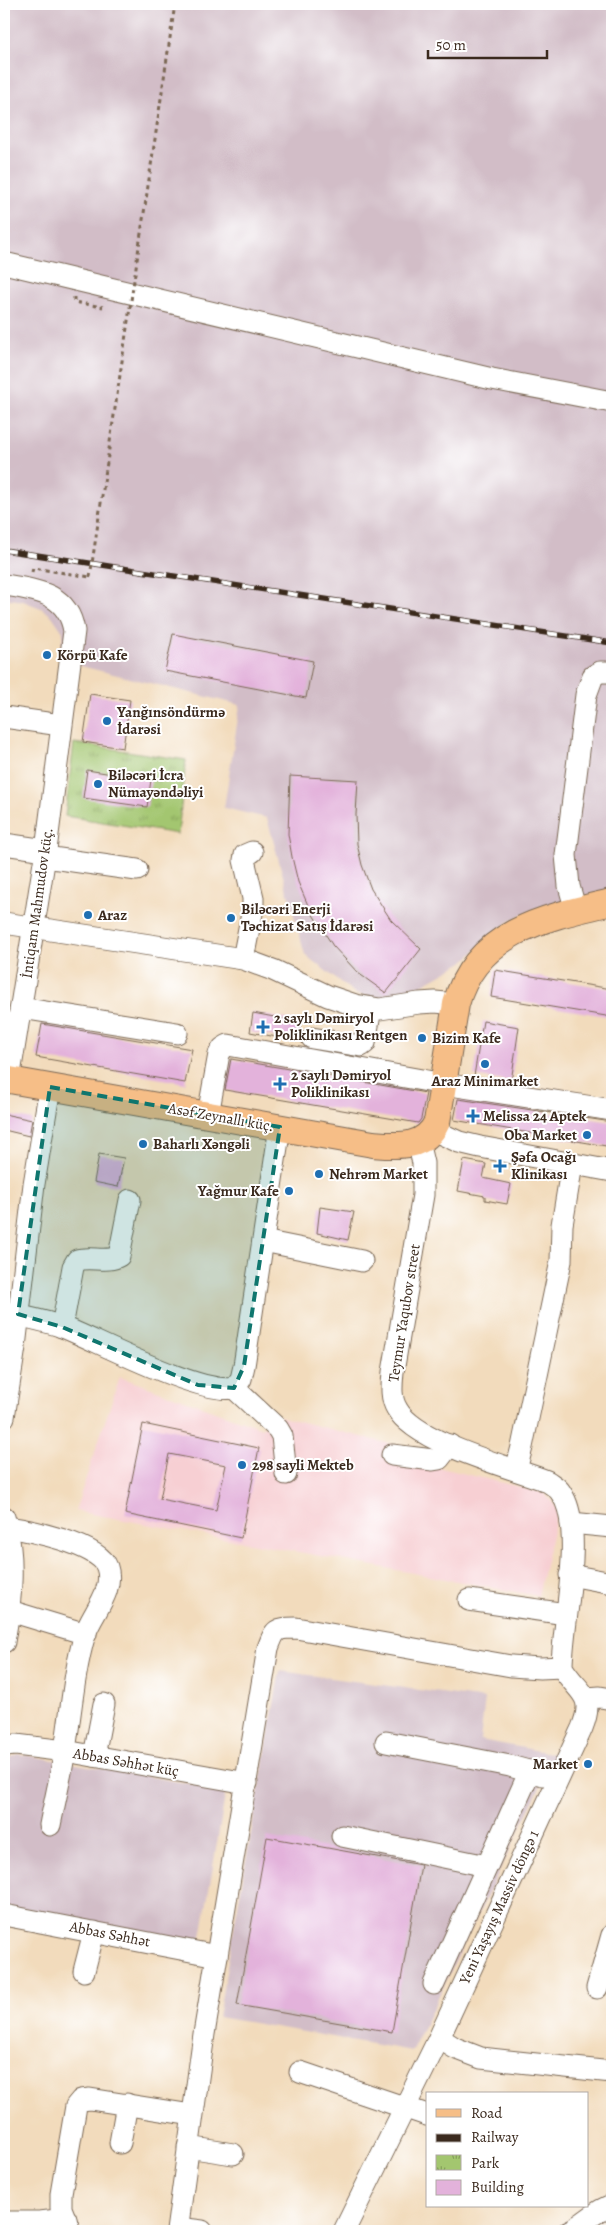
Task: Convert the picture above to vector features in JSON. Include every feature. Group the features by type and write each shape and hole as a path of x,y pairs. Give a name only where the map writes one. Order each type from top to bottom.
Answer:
{"main road":[{"path":"426,1136 440,1111 456,1004 460,989 468,973 491,947 527,926 612,902"},
{"name":"Asəf Zeynallı küç.","path":"6,1079 373,1144 407,1145 426,1136"}],"street":[{"path":"4,263 492,379 612,402"},
{"name":"İntiqam Mahmudov küç.","path":"4,585 45,594 55,599 65,607 72,618 74,631 45,854 33,927 15,1013 6,1079"},
{"path":"576,911 568,879 566,855 586,696 591,679 595,674 612,672"},
{"path":"4,717 61,725"},
{"path":"4,844 45,854 138,870"},
{"path":"243,959 253,908 253,898 244,860 245,854 252,852"},
{"path":"4,923 243,959 273,970 339,1001 371,1008 395,1008 427,1002 456,1004"},
{"path":"312,1038 361,1046 365,1043 371,1008"},
{"path":"15,1013 177,1033"},
{"path":"208,1115 220,1054 222,1048 228,1045 444,1084 612,1110"},
{"path":"4,1417 11,1313 50,1087"},
{"path":"11,1313 62,1327 198,1385 224,1390 234,1388 241,1379 244,1366 280,1127"},
{"name":"Asəf Zeynallı küç.","path":"426,1136 612,1170"},
{"name":"Teymur Yaqubov street","path":"426,1136 423,1163 423,1195 393,1372 392,1396 397,1409 407,1422 426,1434 450,1445 547,1481 557,1488 566,1500 571,1523 570,1576"},
{"path":"516,1470 561,1261 562,1225 572,1164"},
{"path":"62,1327 73,1267 77,1260 84,1258 114,1259 119,1256 130,1200"},
{"path":"263,1241 362,1262"},
{"path":"234,1388 278,1429 282,1436 286,1474"},
{"path":"392,1455 433,1460 439,1459 450,1445"},
{"path":"4,1642 10,1611 11,1592 5,1522 66,1541 102,1559 107,1566 106,1587 86,1634 72,1699 65,1751 50,1825"},
{"path":"571,1523 612,1527"},
{"path":"612,1583 570,1576 562,1667 587,1698 600,1697 612,1699"},
{"path":"469,1600 566,1614"},
{"path":"10,1611 86,1634"},
{"path":"202,2231 177,2229 192,2115 217,1956 268,1648 274,1632 281,1628 296,1628 526,1668 562,1667"},
{"name":"Yeni Yaşayış Massiv döngə 1","path":"344,2231 439,2038 587,1716 587,1698"},
{"path":"94,1756 104,1704"},
{"path":"386,1742 530,1771 556,1781"},
{"name":"Abbas Səhhət küç","path":"4,1746 16,1745 65,1751 247,1782"},
{"path":"434,1984 530,1771"},
{"path":"342,1836 487,1866"},
{"name":"Abbas Səhhət","path":"4,1915 217,1956"},
{"path":"84,1971 94,1932"},
{"path":"597,1988 612,1935"},
{"path":"439,2038 455,2048 481,2058 612,2072"},
{"path":"300,2072 426,2115"},
{"path":"4,2222 40,2222 68,2225 62,2208 61,2194 76,2106 81,2100 90,2099 127,2104 192,2115"},
{"path":"120,2143 127,2104"},
{"path":"188,2147 233,2154"},
{"path":"569,2231 580,2226 599,2210 612,2205"}],"path":[{"path":"31,576 33,568 90,577 174,4"}],"highlighted area":[{"path":"50,1087 280,1127 244,1366 234,1388 198,1385 62,1327 18,1314"}],"shaded area":[{"path":"4,4 612,4 612,890 537,908 508,922 463,962 393,1001 356,994 305,955 267,818 224,808 240,705 60,661 63,632 52,616 41,608 23,601 4,598"},
{"path":"120,1377 262,1428 278,1416 426,1453 425,1464 544,1493 558,1509 538,1596 75,1511"},
{"path":"280,1671 485,1699 480,1740 556,1754 412,2051 218,2017"},
{"path":"19,1754 226,1790 200,1943 4,1907 4,1760"}],"green space":[{"path":"74,743 186,760 178,834 65,816"}],"building":[{"path":"173,634 313,661 306,698 165,671"},
{"name":"Yanğınsöndürmə İdarəsi","path":"90,694 130,700 123,748 83,742"},
{"path":"87,770 151,780 147,807 83,798"},
{"path":"290,776 358,780 357,844 362,865 371,889 391,920 421,949 386,993 358,973 333,946 310,910 298,882 288,834"},
{"path":"495,970 612,989 612,1017 491,997"},
{"path":"253,1013 301,1022 298,1041 250,1032"},
{"path":"483,1021 519,1027 511,1082 474,1076"},
{"path":"42,1024 192,1049 185,1083 36,1057"},
{"path":"231,1059 426,1093 421,1119 418,1123 225,1090"},
{"path":"458,1099 612,1122 612,1147 454,1120"},
{"path":"4,1114 32,1120 29,1136 4,1130"},
{"path":"99,1154 124,1158 118,1187 94,1182"},
{"path":"464,1160 486,1164 483,1178 511,1184 507,1204 485,1200 485,1196 458,1191"},
{"path":"320,1207 354,1212 348,1240 317,1233"},
{"path":"143,1424 259,1448 241,1538 125,1514","holes":["169,1454 226,1465 216,1510 160,1499"]},
{"path":"267,1837 421,1865 392,2032 237,2005"}],"railway":[{"path":"4,550 612,643"}],"place":[{"name":"Körpü Kafe","path":"47,655"},
{"name":"Yanğınsöndürmə İdarəsi","path":"107,721"},
{"name":"Biləcəri İcra Nümayəndəliyi","path":"98,784"},
{"name":"Araz","path":"88,915"},
{"name":"Biləcəri Enerji Təchizat Satış İdarəsi","path":"231,918"},
{"name":"2 saylı Dəmiryol Poliklinikası Rentgen","path":"263,1027"},
{"name":"Bizim Kafe","path":"422,1038"},
{"name":"Araz Minimarket","path":"485,1064"},
{"name":"2 saylı Dəmiryol Poliklinikası","path":"280,1084"},
{"name":"Melissa 24 Aptek","path":"473,1116"},
{"name":"Oba Market","path":"587,1135"},
{"name":"Baharlı Xəngəli","path":"143,1144"},
{"name":"Şəfa Ocağı Klinikası","path":"500,1166"},
{"name":"Nehrəm Market","path":"319,1174"},
{"name":"Yağmur Kafe","path":"289,1191"},
{"name":"298 sayli Mekteb","path":"242,1465"},
{"name":"Market","path":"588,1764"}]}
